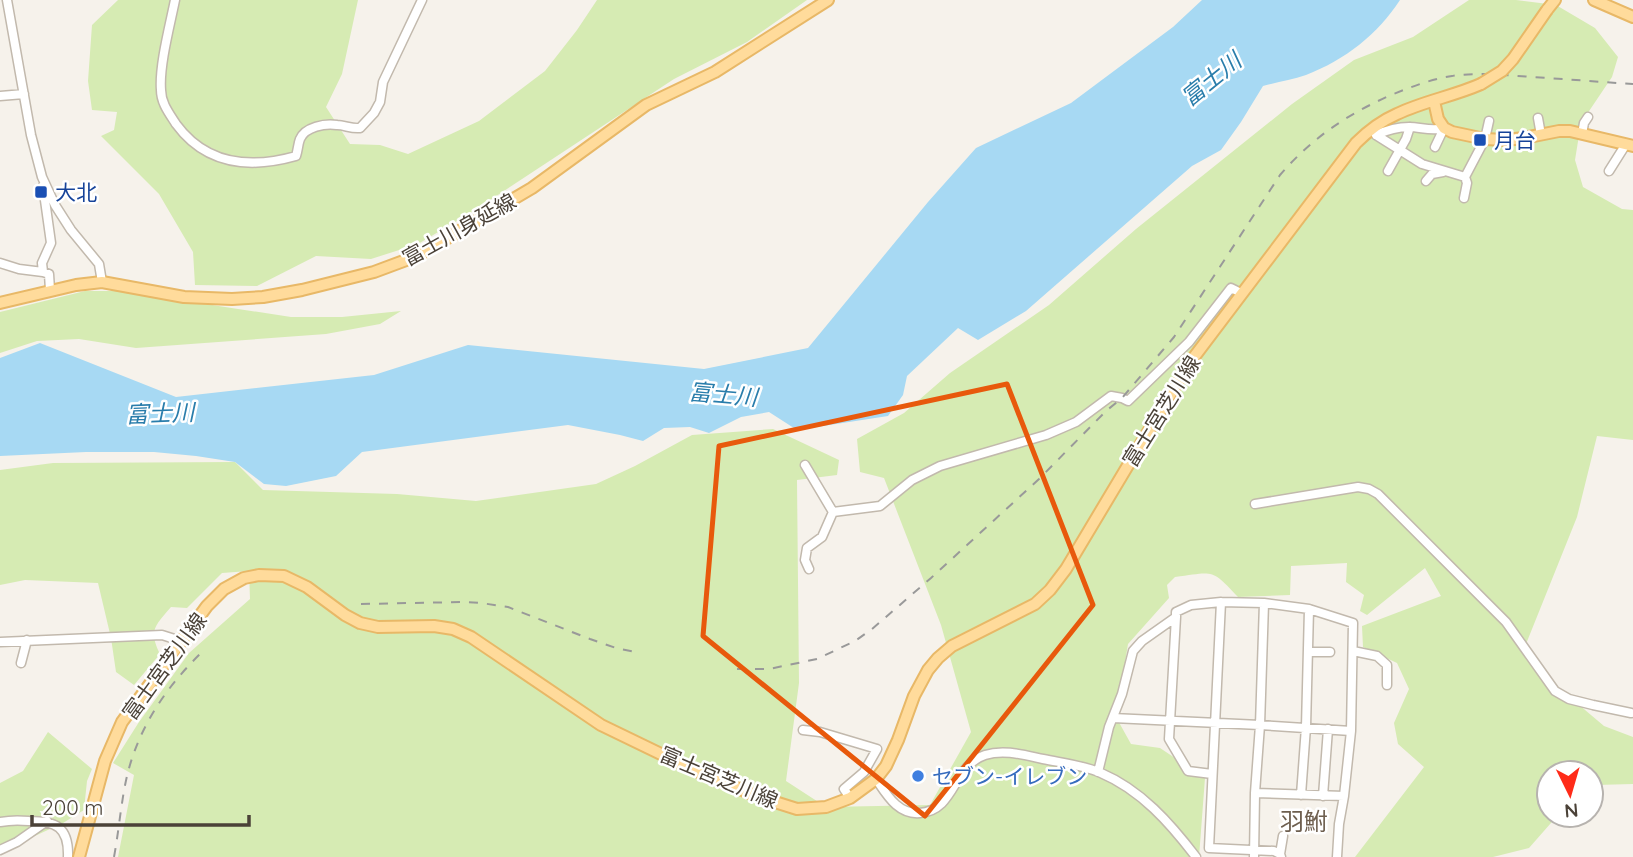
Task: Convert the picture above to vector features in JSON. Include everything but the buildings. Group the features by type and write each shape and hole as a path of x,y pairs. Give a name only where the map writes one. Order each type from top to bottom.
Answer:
{"main road":[{"name":"富士川身延線","path":"0,303 50,290 102,282 184,297 263,297 302,290 397,264 416,256 532,188 646,106 715,72 828,0"},
{"name":"富士宮芝川線","path":"79,857 100,777 122,722 207,606 224,589 244,578 258,575 284,576 307,587 360,623 378,627 435,626 453,629 471,637 601,725 694,770 759,797 797,809 825,807 850,798 876,779 886,766 914,696 933,664 952,646 1035,604 1050,590 1066,569 1188,365 1356,143 1378,124 1398,113 1460,93 1502,71 1555,0"},
{"path":"1594,0 1633,18"},
{"path":"1434,102 1438,118 1444,128 1452,132 1505,140 1559,131 1629,145"}],"street":[{"path":"8,0 31,135 42,177 51,243 42,263 43,272"},
{"path":"175,0 161,77 161,92 169,113 186,136 205,151 231,160 256,164 296,156 304,133 325,125 339,124 352,129 360,128 380,102 383,82 422,0"},
{"path":"0,96 24,94"},
{"path":"1582,134 1588,117"},
{"path":"1538,118 1541,135"},
{"path":"1464,198 1467,183 1465,177 1485,139 1489,121"},
{"path":"1388,171 1410,127"},
{"path":"1444,128 1390,129 1376,135 1422,164 1465,177"},
{"path":"1435,147 1444,128"},
{"path":"1609,171 1629,145"},
{"path":"1426,181 1432,174 1446,171"},
{"path":"42,177 71,230 99,264 102,282"},
{"path":"0,263 49,274 50,290"},
{"path":"833,512 880,506 912,480 940,466 1046,435 1076,422 1111,396 1128,401 1189,342 1231,288 1241,293"},
{"path":"805,465 833,512"},
{"path":"1255,504 1358,487 1369,489 1378,494 1506,622 1555,691 1569,699 1632,711"},
{"path":"809,569 805,560 807,548 822,537 833,512"},
{"path":"1221,602 1209,848 1254,854 1275,851 1280,855 1283,836"},
{"path":"1212,774 1188,771 1169,739 1176,612 1191,606 1221,602 1264,603 1309,609 1353,623 1351,731 1337,857"},
{"path":"1254,854 1264,603"},
{"path":"1301,795 1309,609"},
{"path":"1098,772 1133,651 1142,641 1176,617"},
{"path":"0,642 162,635 181,640"},
{"path":"21,663 27,640"},
{"path":"1353,651 1377,656 1387,665 1387,685"},
{"path":"1308,652 1330,652"},
{"path":"1113,718 1351,731"},
{"path":"1323,796 1328,729"},
{"path":"803,730 820,732 877,749 864,772 844,789 850,798"},
{"path":"876,779 902,810 914,814 935,810 952,791 961,773 972,761 984,756 1009,752 1068,764 1098,772 1124,784 1156,810 1196,857"},
{"path":"1255,793 1344,796"},
{"path":"0,822 47,821 57,826 66,835 68,857"},
{"path":"0,850 17,842 47,821"}],"highlighted area":[{"path":"1007,384 1093,605 925,816 703,636 719,446"}],"green space":[{"path":"118,0 358,0 342,74 326,107 350,144 380,145 408,154 479,121 545,71 597,0 807,0 747,42 674,79 472,212 418,244 371,259 316,256 257,286 195,285 193,252 159,194 101,136 114,130 117,112 92,110 88,81 92,25"},
{"path":"1469,0 1516,0 1556,5 1595,28 1618,57 1612,77 1581,123 1575,160 1583,187 1622,209 1633,210 1633,440 1597,436 1577,517 1526,644 1533,666 1604,726 1633,737 1633,784 1605,785 1605,759 1535,759 1535,829 1546,829 1529,848 1493,857 1355,857 1424,767 1398,744 1394,723 1409,689 1397,663 1363,647 1362,626 1441,596 1425,568 1367,615 1360,611 1364,595 1346,582 1347,563 1291,566 1290,595 1238,597 1211,574 1175,577 1167,585 1169,598 1128,644 1116,717 1131,744 1160,748 1205,778 1199,857 118,857 134,775 113,763 189,653 250,599 249,571 222,573 187,608 171,607 155,629 154,639 160,654 134,685 116,672 98,583 25,580 0,585 0,470 53,463 235,462 263,490 397,494 476,501 596,484 692,435 773,429 839,460 837,475 797,480 799,683 786,781 826,807 930,805 971,732 941,625 884,478 860,472 857,439 904,413 950,373 1049,305 1136,229 1292,104 1354,60 1413,37"},
{"path":"85,291 121,291 291,317 342,317 401,311 380,324 326,334 136,348 79,339 37,341 0,353 0,312"},
{"path":"48,732 92,769 87,781 84,810 63,823 0,852 0,783 23,771"}],"water":[{"name":"富士川","path":"1202,0 1400,0 1382,24 1347,54 1306,75 1263,86 1221,150 1192,166 1026,311 978,340 958,328 907,376 903,395 888,416 797,430 769,412 741,417 709,433 690,427 664,428 643,441 568,425 362,452 336,476 286,486 264,484 235,462 196,456 154,452 86,452 0,456 0,358 40,343 176,397 374,375 468,345 704,369 808,348 976,148 1071,103 1173,27"}],"railway":[{"path":"737,669 769,669 817,659 855,641 872,629 931,578 1122,398 1174,337 1280,175 1317,139 1345,119 1391,95 1452,76 1492,74 1633,84"},
{"path":"361,604 462,602 508,607 590,639 640,653"},
{"path":"114,857 127,776 139,740 166,693 203,651"}],"place":[{"name":"月台","path":"1480,140"},
{"name":"大北","path":"41,192"},
{"name":"セブン-イレブン","path":"918,776"}],"district":[{"name":"羽鮒","path":"1304,821"}]}
